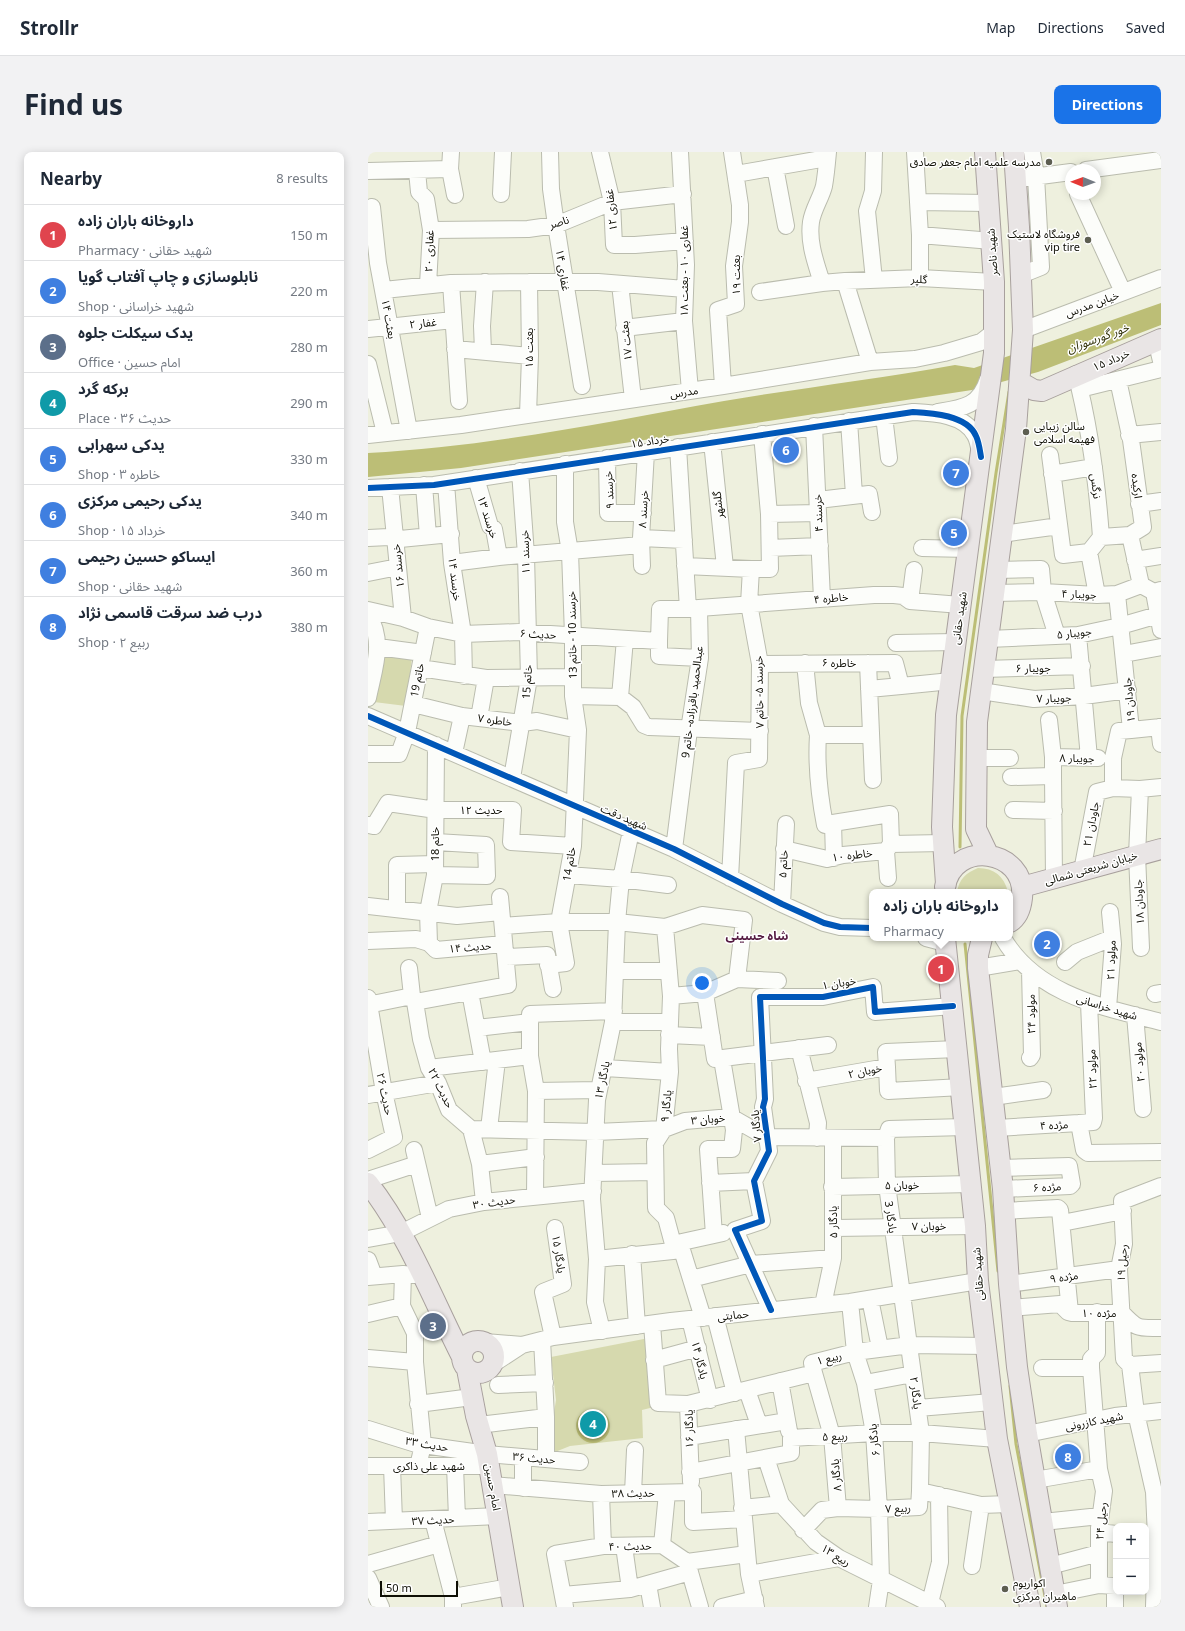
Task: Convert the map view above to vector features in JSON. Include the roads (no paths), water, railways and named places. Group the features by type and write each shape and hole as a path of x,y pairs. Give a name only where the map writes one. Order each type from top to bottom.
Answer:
{"main road":[{"path":"985,162 995,178 1002,178 1010,172 1014,164"},
{"name":"شهید ناصر","path":"985,162 994,282 994,356"},
{"path":"988,854 976,828 977,722 1016,429 1023,338 1018,207 1014,164"},
{"path":"989,207 996,202 1006,199 1015,203 1018,207"},
{"name":"۱۵ خرداد","path":"1072,382 1159,339"},
{"name":"شهید حقانی","path":"945,888 942,827 946,715 981,457 985,395 994,356"},
{"path":"1020,382 1034,390 1042,391 1072,382"},
{"path":"1016,429 1024,410 1028,405 1072,382"},
{"path":"945,756 952,764 959,764 972,761 977,756"},
{"name":"خیابان شریعتی شمالی","path":"1022,887 1161,849"},
{"path":"945,888 953,870 966,859 976,855 988,854 1007,862 1015,870 1022,887 1022,903 1013,918"},
{"name":"شهید حقانی","path":"939,941 953,1006 975,1226 978,1281 997,1439 1030,1607"},
{"path":"981,941 978,955 978,968 1003,1189 1011,1308 1027,1434 1056,1601"},
{"path":"957,1049 963,1037 970,1034 978,1034 987,1043"},
{"path":"370,1189 401,1233 424,1276 439,1312 494,1351 494,1373 476,1412"},
{"name":"امام حسین","path":"439,1312 464,1363 488,1460 513,1607"},
{"path":"482,1342 467,1346 464,1363 478,1374 494,1373"},
{"path":"997,1439 1027,1434"}],"street":[{"path":"451,152 450,169 455,195"},
{"path":"501,194 503,152"},
{"name":"غفاری ۱۴","path":"550,152 551,188 556,225 582,386"},
{"name":"غفاری ۱۲","path":"602,152 612,202 614,245 685,242"},
{"name":"غفاری ۱۰ - بعثت ۱۸","path":"680,152 685,242 684,321 690,391"},
{"name":"بعثت ۱۹","path":"723,386 718,310 736,304 734,266 740,222 740,205 732,152"},
{"path":"874,152 873,191 867,211 874,280"},
{"path":"915,152 920,235 920,278"},
{"path":"1021,276 1041,267 1036,176 1032,152"},
{"path":"736,174 827,155 823,187 814,207 810,234 814,257 822,283"},
{"path":"1101,168 1161,160"},
{"path":"1014,164 1036,176 1065,174"},
{"path":"775,167 786,226"},
{"path":"368,171 450,169"},
{"name":"غفاری ۲۰","path":"417,171 419,192 426,199 431,230 428,285"},
{"name":"ناصر","path":"431,230 528,229 556,225 612,202 683,194"},
{"path":"1081,200 1123,292"},
{"path":"918,202 989,207"},
{"name":"بعثت ۱۴","path":"372,207 375,244 409,431"},
{"path":"920,235 992,241"},
{"name":"گلپر","path":"760,292 845,281 920,278 994,282"},
{"name":"خیابن مدرس","path":"1023,338 1123,292 1161,278"},
{"path":"845,281 870,362"},
{"path":"384,290 451,283 486,282 598,282 685,289"},
{"path":"483,351 482,326 486,282"},
{"name":"بعثت ۱۵","path":"528,415 530,356 529,282"},
{"path":"451,283 459,401"},
{"name":"بعثت ۱۷","path":"620,284 633,399"},
{"name":"غفار ۲","path":"368,329 453,320"},
{"path":"624,328 684,321"},
{"name":"مدرس","path":"368,435 528,415 723,386 870,362 907,360 944,353 981,342 995,331"},
{"path":"1159,339 1161,361"},
{"path":"455,349 530,356"},
{"path":"368,364 384,433"},
{"path":"1072,382 1118,380 1161,369"},
{"name":"ارکیده","path":"1118,380 1129,434 1143,526 1130,535"},
{"name":"نرگس","path":"1072,382 1094,467 1101,538"},
{"path":"935,413 970,405 985,395"},
{"name":"۱۵ خرداد","path":"368,488 446,483 814,426 913,412 935,413"},
{"path":"935,413 953,418 970,428 976,435 981,457"},
{"path":"884,416 889,458"},
{"path":"849,421 854,495"},
{"name":"خرسند ۴","path":"814,426 822,599"},
{"path":"1129,434 1161,432"},
{"path":"686,566 770,569 769,514 762,434"},
{"name":"گلشهر","path":"712,442 725,567"},
{"name":"عبدالحمید باقرزاده- خاتم 9","path":"674,849 688,730 700,658 694,609 686,566 678,447"},
{"name":"خرسند ۸","path":"642,566 641,542 646,452"},
{"path":"1050,455 1062,555 1089,552 1101,538 1130,535 1135,560 1152,589 1160,624"},
{"name":"خرسند ۹","path":"608,458 608,513 643,513"},
{"name":"خرسند 10 - خاتم 13","path":"565,464 565,522 570,552 573,635 573,696 578,730 575,806"},
{"path":"1052,474 1094,467"},
{"name":"خرسند ۱۱","path":"520,471 526,555 527,633"},
{"name":"خرسند ۱۳","path":"476,478 490,526 494,529 499,557"},
{"name":"خرسند ۱۴","path":"446,483 452,563 463,634 464,676"},
{"path":"424,485 428,536"},
{"name":"خرسند ۱۶","path":"390,487 403,618"},
{"path":"769,514 818,506 854,495 869,494 872,512"},
{"path":"1139,504 1161,500"},
{"path":"1002,534 1059,526"},
{"path":"368,538 389,536 400,539 450,534"},
{"path":"452,563 499,557 570,552 641,542 684,540"},
{"path":"770,548 820,546"},
{"path":"922,548 969,549"},
{"path":"1089,552 1097,595"},
{"path":"1135,560 1161,556"},
{"path":"368,574 398,567"},
{"name":"خرسند ۵- خاتم ۷","path":"730,878 736,763 759,759 760,664 749,604 751,569"},
{"path":"997,570 1041,569 1043,592 1057,636"},
{"path":"910,601 914,570"},
{"name":"جویبار ۴","path":"994,593 1043,592 1097,595 1152,589"},
{"path":"1117,594 1120,626"},
{"name":"خاطره ۴","path":"694,609 822,599 842,596 894,595 903,596 910,601 961,605"},
{"path":"694,609 660,608 659,656 700,658"},
{"path":"368,610 403,618 428,627"},
{"path":"368,614 375,625 378,647 368,698"},
{"name":"جویبار ۵","path":"988,639 1078,635 1120,626 1160,624"},
{"name":"جاودان ۱۹","path":"1113,788 1113,758 1119,730 1131,730 1128,690 1120,626"},
{"name":"حدیث ۶","path":"428,627 463,634 527,633 659,641"},
{"name":"خاتم 19","path":"368,754 399,754 407,732 428,627"},
{"name":"خاتم 15","path":"512,778 529,678 527,633"},
{"path":"1078,635 1082,666 1089,758"},
{"path":"620,697 625,639"},
{"path":"896,643 956,642"},
{"path":"378,647 421,660 464,676 486,678 573,677"},
{"path":"1124,654 1161,647"},
{"path":"805,663 809,703 818,735 816,766 825,825 890,814 888,878"},
{"path":"868,663 873,780"},
{"name":"خاطره ۶","path":"760,664 896,663 901,686"},
{"name":"جویبار ۶","path":"984,669 1082,666"},
{"path":"479,718 486,678"},
{"path":"869,689 951,682"},
{"name":"جویبار ۷","path":"981,692 1034,699 1084,696 1128,690"},
{"path":"573,696 620,697 633,707 644,725 649,727 688,730 760,731"},
{"name":"خاطره ۷","path":"413,704 462,716 522,723 537,721 578,730"},
{"name":"شهید دقت","path":"368,716 674,849 782,904 824,923 840,927 869,928"},
{"path":"454,753 462,716"},
{"path":"1048,720 1053,757"},
{"path":"1131,730 1160,727 1161,744"},
{"path":"818,735 871,735"},
{"name":"خاتم 18","path":"429,943 428,912 435,870 436,842 436,745"},
{"path":"977,756 1010,758"},
{"name":"جویبار ۸","path":"1011,777 1053,776 1053,757 1113,758"},
{"path":"1053,776 1054,879"},
{"path":"1113,788 1140,789 1161,787"},
{"name":"جاودان ۲۱","path":"1082,871 1098,792 1113,788"},
{"path":"1137,855 1140,789"},
{"name":"حدیث ۱۲","path":"368,825 374,826 388,803 436,810 513,810 511,842 573,846"},
{"name":"خاتم 14","path":"559,922 573,846 575,806"},
{"path":"1013,810 1054,811"},
{"path":"833,823 834,858"},
{"name":"خاتم ۵","path":"782,904 786,824"},
{"name":"یادگار ۱۳","path":"602,1331 595,1302 597,1259 593,1191 597,1100 605,1068 613,1017 617,922 622,879 631,831"},
{"path":"397,909 397,864 487,876 486,845 436,842"},
{"name":"خاطره ۱۰","path":"784,849 827,858 834,858 843,855 889,848 943,843"},
{"name":"جاودان ۱۸","path":"1137,855 1141,948"},
{"path":"568,875 622,879 668,885"},
{"path":"368,906 457,916 501,912 559,922 617,922 665,927 702,915 744,920 737,979"},
{"path":"369,1003 470,992 508,985 501,912"},
{"name":"مولود ۲۱","path":"1108,1008 1112,938 1110,912"},
{"path":"548,965 566,963 559,922"},
{"name":"یادگار ۹","path":"665,927 671,996 670,1072 664,1130 655,1143 656,1208 666,1218 691,1279 702,1318"},
{"path":"1065,962 1077,952 1112,938"},
{"name":"حدیث ۱۴","path":"368,941 416,939 429,943 436,950 505,950"},
{"name":"شهید خراسانی","path":"1005,941 1010,950 1025,966 1062,991 1089,1003 1161,1022"},
{"path":"505,950 547,955 553,989"},
{"path":"978,968 1025,966"},
{"name":"مولود ۲۴","path":"1025,966 1032,1055 1030,1058"},
{"name":"حدیث ۲۲","path":"409,968 421,1039 429,1068 438,1083 450,1110 471,1129"},
{"path":"615,972 669,971"},
{"path":"671,996 705,993 737,979 778,988"},
{"name":"خوبان ۱","path":"778,988 823,996 873,988 875,1012 953,1006"},
{"name":"یادگار ۷","path":"754,1181 769,1151 763,1107 765,1099 760,997 778,988"},
{"path":"470,992 477,1028 490,1061 489,1129"},
{"path":"705,993 715,1059 828,1045"},
{"name":"حدیث ۲۶","path":"368,1150 394,1137 384,1092 369,1003"},
{"name":"مولود ۲۲","path":"1079,1123 1093,1122 1094,1118 1089,1003"},
{"path":"535,1196 536,1091 530,1056 530,1014 613,1017 712,1037"},
{"name":"مولود ۲۰","path":"1135,1015 1143,1109"},
{"path":"477,1028 530,1022"},
{"path":"799,1048 806,1081 818,1123 817,1138"},
{"name":"خوبان ۲","path":"806,1081 886,1067 886,1052 957,1049"},
{"path":"429,1068 530,1056"},
{"path":"714,1235 708,1149 732,1149 734,1130 722,1059"},
{"path":"886,1067 888,1091 962,1087"},
{"path":"605,1068 670,1072"},
{"path":"368,1095 438,1083"},
{"path":"536,1091 599,1090"},
{"path":"993,1097 1043,1090"},
{"name":"خوبان ۳","path":"471,1129 536,1132 664,1130 685,1121 731,1117 766,1137 886,1138"},
{"name":"مژده ۴","path":"997,1128 1079,1123 1084,1150 1088,1153 1161,1152"},
{"path":"886,1138 889,1129 965,1127"},
{"path":"471,1129 480,1164 484,1202"},
{"name":"یادگار ۵","path":"823,1305 833,1258 833,1138"},
{"name":"یادگار 3","path":"886,1138 887,1185 903,1295"},
{"path":"370,1189 416,1157 430,1218"},
{"path":"480,1164 536,1157"},
{"name":"مژده ۶","path":"1000,1168 1069,1166 1072,1184 1070,1186 1003,1189"},
{"path":"594,1173 655,1172"},
{"path":"597,1259 678,1247 762,1221 754,1181 710,1183"},
{"name":"خوبان ۵","path":"832,1187 971,1184"},
{"path":"1061,1217 1123,1211 1122,1202 1161,1186"},
{"name":"حدیث ۳۰","path":"368,1239 401,1233 449,1209 484,1202 593,1191"},
{"path":"1004,1211 1058,1208 1061,1217 1070,1312"},
{"name":"رحیل ۱۹","path":"1123,1211 1124,1244 1119,1269 1124,1359 1130,1365 1136,1413 1154,1492 1151,1536 1154,1575 1154,1607"},
{"name":"خوبان ۷","path":"834,1228 975,1226"},
{"name":"یادگار ۱۵","path":"548,1339 543,1292 563,1284 555,1228"},
{"path":"735,1230 771,1310"},
{"name":"یادگار ۱۶","path":"632,1254 644,1325 654,1360 658,1403 688,1404 690,1472 693,1492"},
{"path":"691,1279 751,1264 833,1258"},
{"path":"368,1260 371,1277 403,1274 424,1276"},
{"name":"مژده ۹","path":"1009,1284 1119,1269"},
{"path":"403,1274 402,1306 415,1333 415,1362 423,1445 418,1466"},
{"name":"حمایتی","path":"494,1373 522,1345 548,1339 644,1325 903,1295 978,1281"},
{"name":"یادگار ۲","path":"903,1295 921,1433 920,1491"},
{"path":"870,1299 880,1348"},
{"name":"یادگار ۶","path":"850,1302 856,1352 874,1433 879,1509 881,1580 877,1607"},
{"name":"مژده ۱۰","path":"1011,1308 1060,1304 1070,1312 1122,1312 1134,1326 1138,1328 1161,1328"},
{"path":"368,1314 402,1306"},
{"path":"1042,1368 1091,1368 1091,1360 1097,1353 1096,1312"},
{"path":"702,1318 759,1425"},
{"name":"یادگار ۱۴","path":"702,1318 698,1348 710,1400"},
{"path":"546,1459 545,1383 548,1339"},
{"path":"482,1342 522,1345"},
{"name":"ربیع ۱","path":"688,1404 710,1400 814,1373 812,1362 856,1352 910,1345 986,1346"},
{"path":"654,1360 698,1348"},
{"path":"368,1358 415,1362"},
{"path":"1130,1365 1161,1363"},
{"name":"رحیل ۲۴","path":"1091,1368 1099,1469 1104,1491 1099,1532 1099,1585"},
{"path":"494,1373 545,1383"},
{"name":"یادگار ۸","path":"814,1373 832,1436 838,1508"},
{"path":"864,1383 914,1374"},
{"path":"690,1472 791,1453 791,1438 780,1381"},
{"path":"918,1408 992,1402"},
{"path":"418,1404 476,1412 546,1417"},
{"name":"شهید کازرونی","path":"1027,1434 1094,1420 1161,1410"},
{"path":"689,1437 787,1421"},
{"name":"حدیث ۳۳","path":"368,1429 423,1445 488,1460"},
{"path":"722,1607 756,1603 747,1554 736,1429"},
{"name":"ربیع ۵","path":"791,1438 874,1433 921,1433 997,1439"},
{"path":"634,1494 636,1450"},
{"path":"523,1457 523,1488"},
{"name":"حدیث ۳۶","path":"488,1460 523,1457 580,1462"},
{"path":"693,1492 693,1522 743,1514 781,1504 766,1458"},
{"name":"شهید علی ذاکری","path":"368,1466 455,1466 488,1460"},
{"path":"392,1466 394,1521"},
{"path":"455,1466 457,1518"},
{"path":"1035,1480 1099,1469"},
{"name":"حدیث ۳۸","path":"492,1485 601,1494 693,1492"},
{"name":"ربیع ۷","path":"803,1530 822,1510 838,1508 879,1509 919,1507 920,1491 981,1505 1009,1504"},
{"path":"662,1545 666,1493"},
{"path":"601,1494 602,1546"},
{"path":"924,1604 940,1562 940,1495"},
{"name":"ربیع ۱۳","path":"781,1504 803,1530 816,1542 839,1558 924,1604"},
{"path":"972,1566 981,1505"},
{"name":"حدیث ۳۷","path":"368,1522 498,1516"},
{"path":"1043,1522 1100,1516"},
{"path":"433,1520 453,1602 510,1587"},
{"path":"1099,1532 1113,1534"},
{"path":"368,1564 439,1544"},
{"name":"حدیث ۴۰","path":"564,1604 555,1554 602,1546 662,1545 688,1567"},
{"path":"624,1546 630,1589"},
{"path":"564,1604 648,1584 688,1567 747,1554"},
{"path":"1050,1566 1099,1554"},
{"path":"750,1574 839,1558"},
{"path":"688,1567 700,1607"},
{"path":"368,1578 380,1607"},
{"path":"648,1584 652,1607"},
{"path":"1056,1601 1099,1585 1115,1586 1115,1607"}],"water":[{"name":"خور گورسوزان","path":"1161,303 1161,325 1038,372 972,390 461,468 368,477 368,453 458,445 547,433 724,401 955,365 974,368"},
{"path":"590,1409 596,1409 605,1414 609,1420 609,1432 605,1438 596,1443 590,1443 581,1438 576,1429 576,1423 581,1414"}],"waterway":[{"path":"960,847 962,716 996,473 1009,392"},
{"path":"965,944 998,1271"},
{"path":"1010,1386 1016,1444 1047,1607"}],"place":[{"name":"مدرسه علمیه امام جعفر صادق","path":"1049,162"},
{"name":"فروشگاه لاستیک vip tire","path":"1088,240"},
{"name":"سالن زیبایی فهیمه اسلامی","path":"1026,432"},
{"name":"یدکی رحیمی مرکزی","path":"786,450"},
{"name":"ایساکو حسین رحیمی","path":"956,473"},
{"name":"یدکی سهرابی","path":"954,533"},
{"name":"نابلوسازی و چاپ آفتاب گویا","path":"1047,944"},
{"name":"داروخانه باران زاده","path":"941,969"},
{"name":"یدک سیکلت جلوه","path":"433,1326"},
{"name":"برکه گرد","path":"593,1424"},
{"name":"درب ضد سرقت قاسمی نژاد","path":"1068,1457"},
{"name":"اکواریوم ماهیران مرکزی","path":"1005,1589"}],"district":[{"name":"شاه حسینی","path":"757,936"}]}
